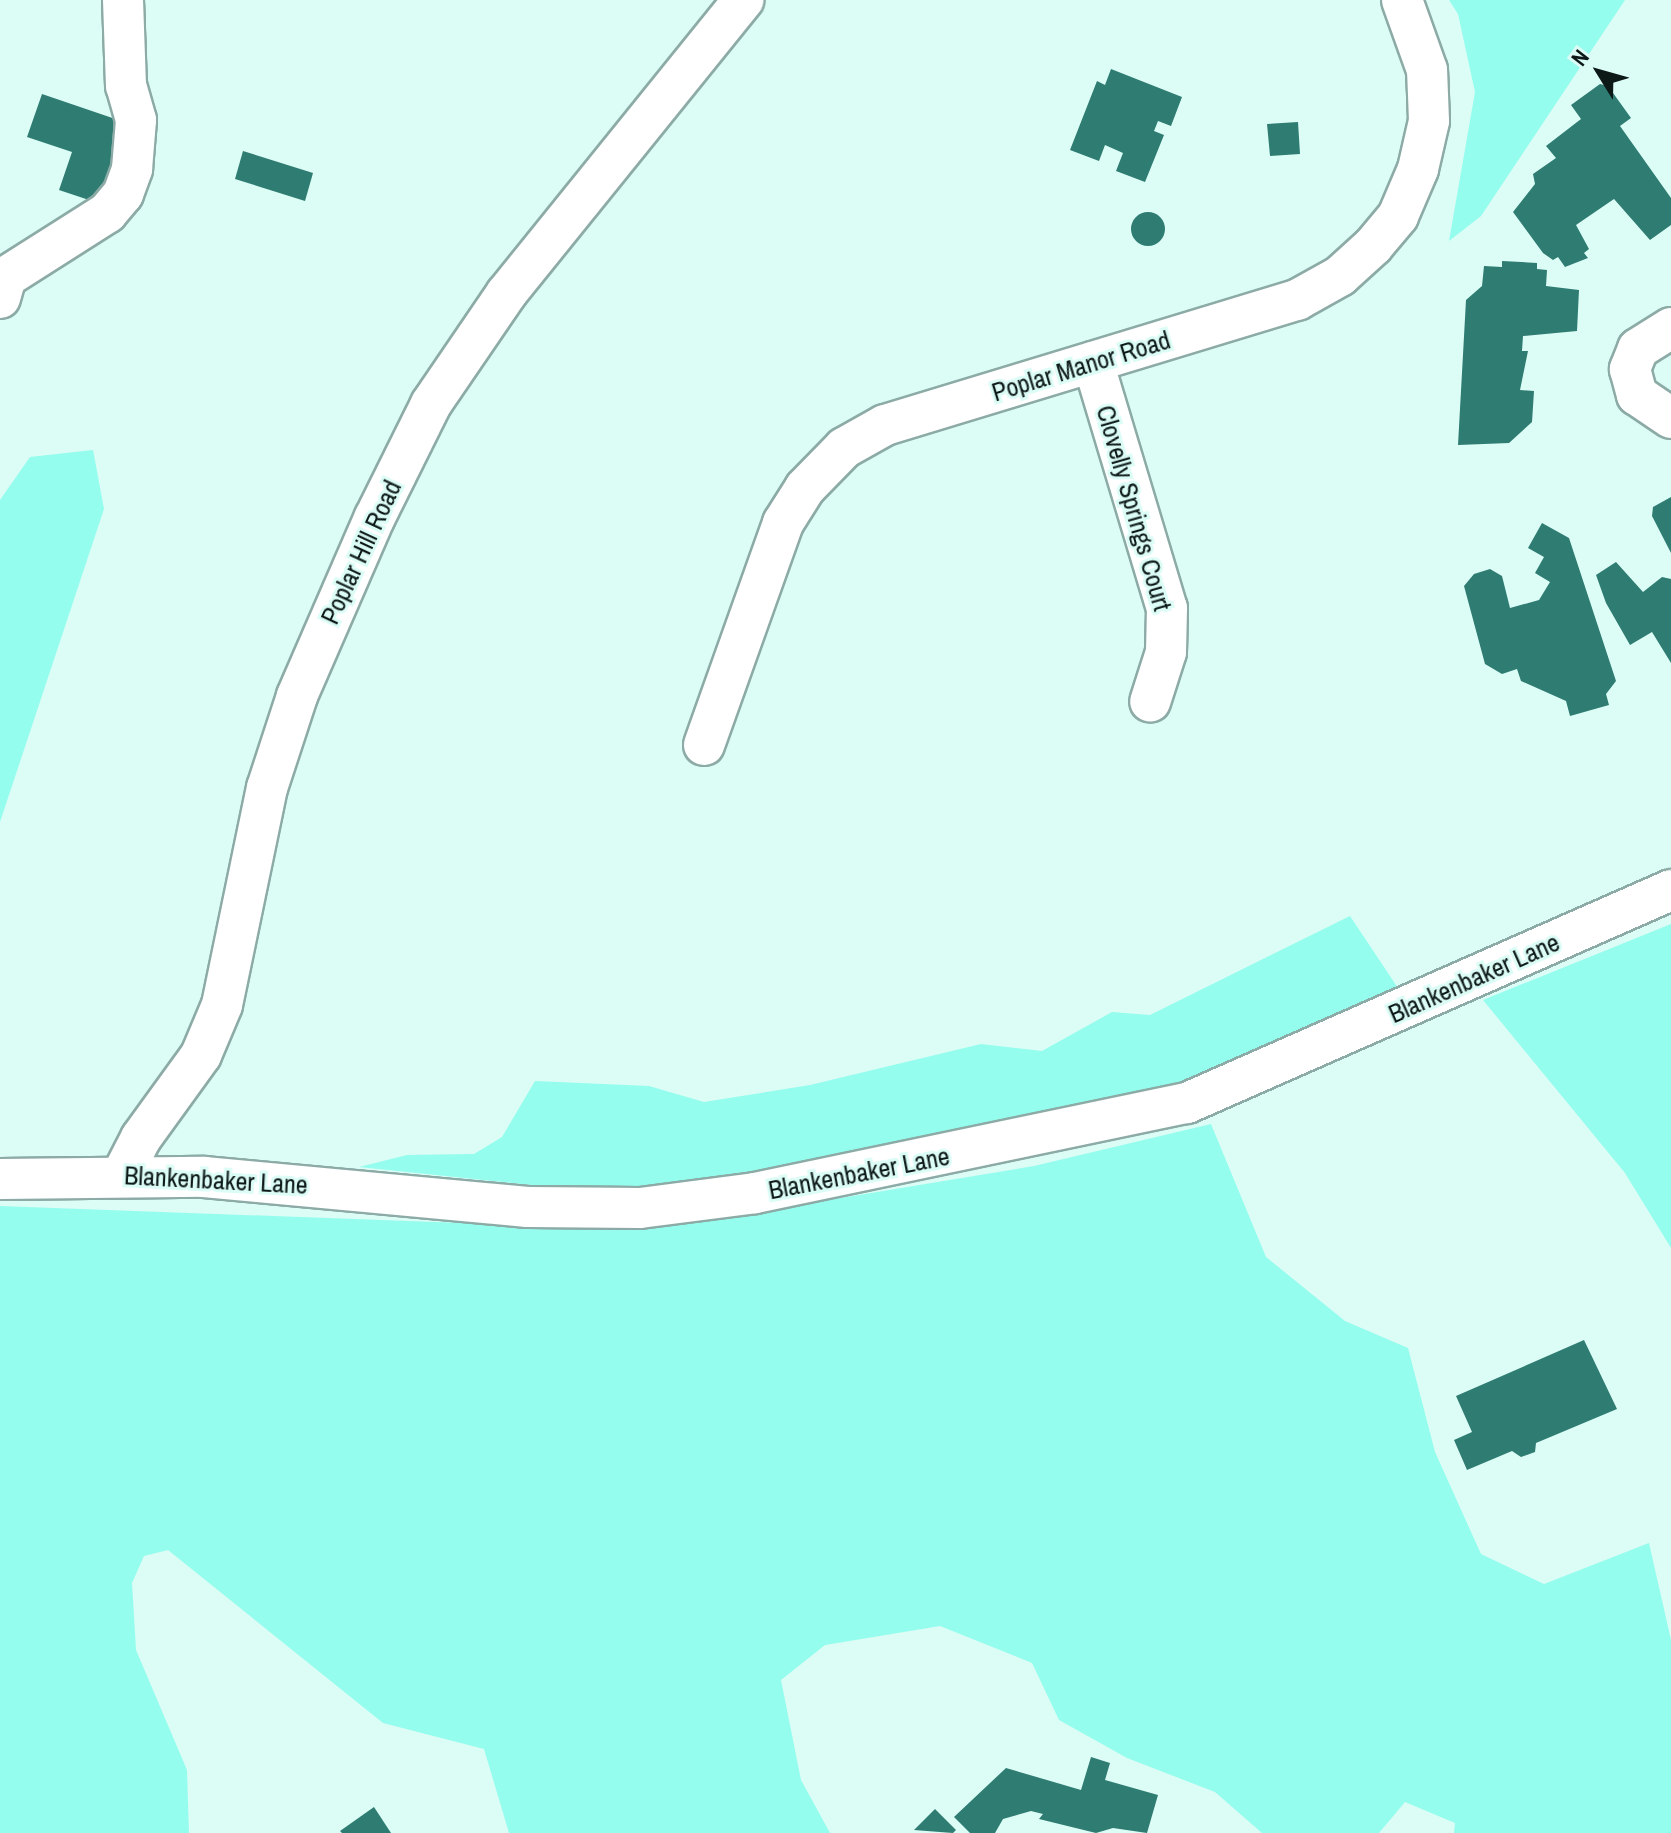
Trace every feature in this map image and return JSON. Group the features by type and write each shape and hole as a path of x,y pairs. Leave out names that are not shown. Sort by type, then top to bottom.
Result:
{"street":[{"path":"0,298 6,277 107,213 123,194 132,169 136,120 126,86 123,0"},
{"name":"Poplar Hill Road","path":"122,1175 141,1138 201,1055 222,1005 267,788 297,696 431,404 506,294 743,0"},
{"name":"Poplar Manor Road","path":"704,745 783,523 805,488 844,448 885,425 1297,300 1340,276 1373,246 1398,216 1418,169 1429,121 1427,70 1402,0"},
{"path":"1671,328 1638,349 1630,369 1637,395 1671,418"},
{"name":"Clovelly Springs Court","path":"1093,362 1167,608 1166,652 1150,702"},
{"name":"Blankenbaker Lane","path":"0,1179 122,1175 340,1187 528,1207 640,1208 755,1193 1187,1103 1671,890"}],"green space":[{"path":"1449,0 1625,0 1481,216 1449,241 1475,92 1458,14"},
{"path":"93,450 104,509 0,822 0,500 30,457"},
{"path":"1350,916 1398,988 1205,1080 691,1189 598,1192 359,1167 407,1155 474,1154 502,1137 535,1081 649,1086 704,1102 810,1085 981,1044 1042,1051 1112,1012 1150,1015"},
{"path":"1671,924 1671,1248 1625,1173 1483,1000"},
{"path":"1211,1124 1266,1257 1345,1321 1408,1348 1435,1452 1481,1554 1544,1584 1649,1543 1671,1640 1671,1833 1454,1833 1455,1823 1405,1802 1379,1833 1262,1833 1215,1792 1127,1758 1059,1720 1032,1663 940,1626 825,1645 781,1680 801,1780 830,1833 509,1833 484,1749 383,1723 168,1550 144,1556 132,1583 136,1650 187,1770 189,1833 0,1833 0,1206 489,1224 713,1219 1034,1166"}],"building":[{"path":"1111,69 1182,97 1171,126 1158,121 1154,131 1164,135 1145,182 1116,171 1123,153 1105,145 1099,161 1070,150 1097,81 1105,85"},
{"path":"1600,84 1608,86 1631,118 1620,126 1671,198 1671,225 1650,240 1614,199 1576,225 1589,249 1584,253 1588,258 1565,267 1558,257 1553,260 1543,253 1513,212 1535,184 1533,174 1556,158 1546,146 1581,119 1571,105"},
{"path":"42,94 130,124 101,204 59,190 72,152 27,137"},
{"path":"1298,122 1300,154 1270,156 1267,124"},
{"path":"243,151 313,173 305,201 235,179"},
{"path":"1148,212 1160,217 1165,229 1160,241 1148,246 1136,241 1131,229 1136,217"},
{"path":"1502,261 1537,263 1537,269 1547,270 1546,286 1579,290 1577,331 1523,336 1522,351 1528,351 1520,390 1534,391 1532,422 1509,443 1458,445 1466,300 1482,286 1484,266 1502,267"},
{"path":"1671,497 1671,553 1652,516 1653,507"},
{"path":"1542,523 1569,538 1616,681 1606,694 1609,705 1570,716 1566,701 1521,681 1517,669 1502,674 1485,664 1464,586 1474,574 1490,569 1502,576 1510,608 1539,600 1550,582 1535,573 1544,557 1528,548"},
{"path":"1616,562 1643,592 1662,577 1671,579 1671,663 1652,632 1630,645 1606,603 1596,575"},
{"path":"1584,1340 1617,1409 1536,1443 1535,1452 1521,1457 1512,1451 1467,1470 1454,1440 1472,1432 1456,1396"},
{"path":"1091,1757 1110,1763 1105,1780 1158,1795 1147,1833 1113,1828 1096,1833 1039,1819 1043,1814 1031,1811 1003,1819 995,1833 970,1833 954,1817 1006,1768 1081,1790"},
{"path":"374,1807 391,1833 340,1831"},
{"path":"935,1809 956,1830 953,1833 914,1830"}]}
